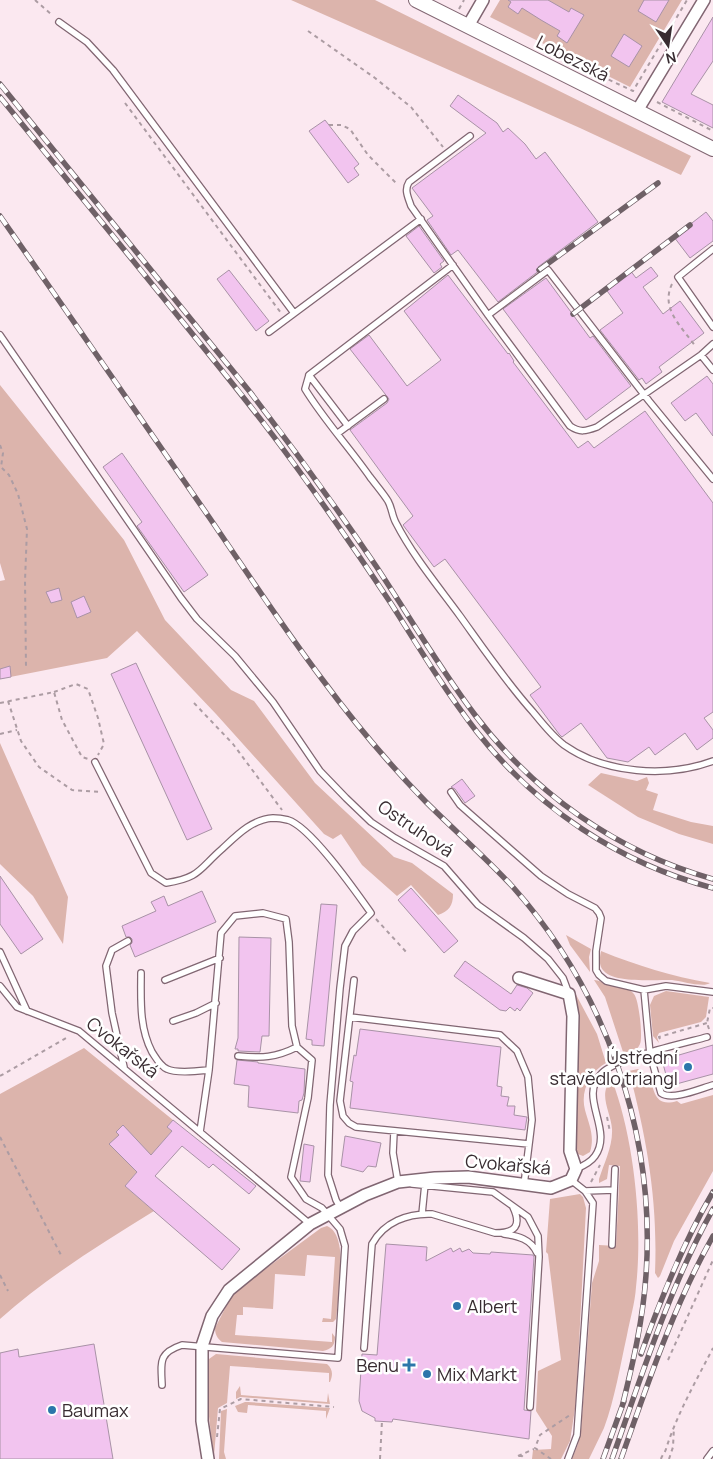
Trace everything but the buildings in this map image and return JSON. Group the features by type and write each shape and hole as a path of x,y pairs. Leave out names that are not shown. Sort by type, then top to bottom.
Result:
{"street":[{"name":"Lobezská","path":"416,0 713,149"},
{"path":"468,26 483,0"},
{"path":"637,111 704,0"},
{"path":"519,978 569,994"},
{"name":"Ostruhová","path":"569,994 573,1016 570,1151 576,1169"},
{"path":"571,1180 576,1169"},
{"name":"Cvokařská","path":"208,1459 202,1420 202,1346 212,1316 230,1290 310,1224 365,1195 398,1182 426,1183 468,1177 551,1188 571,1180"}],"lane":[{"path":"59,22 87,42 113,70 294,313"},
{"path":"470,136 409,182 406,187 411,206 570,426 578,431 597,428 701,355 713,344"},
{"path":"268,332 421,219"},
{"path":"713,249 678,277 713,328"},
{"path":"453,265 309,375 304,390 389,502 395,522 415,554 489,656 523,701 563,744 592,759 612,766 636,770 663,771 713,761"},
{"path":"488,315 548,270 644,395 713,479"},
{"name":"Ostruhová","path":"0,336 181,598 197,619 235,656 273,702 320,771 371,822 444,866 478,905 524,938 548,959 563,978 569,994"},
{"path":"701,355 713,370"},
{"path":"309,375 348,426"},
{"path":"338,433 384,399"},
{"path":"96,762 151,873 166,884 184,881 200,872 218,852 247,826 272,818 289,820 309,835 348,881 371,913 353,931 345,946 340,988 330,1105 328,1175 340,1208"},
{"path":"451,792 460,805 541,876 595,908 599,913 600,925 596,961 598,975 606,981 644,990 666,986 713,992"},
{"path":"162,1385 161,1369 164,1356 169,1350 182,1345 338,1358 345,1246 340,1229 322,1208 306,1199 291,1177 308,1098 312,1060 297,1047 292,1026 289,942 286,919 263,913 235,916 221,933 209,1070 200,1132"},
{"path":"124,1068 112,1013 106,966 112,950 128,941"},
{"path":"0,952 27,1011"},
{"path":"165,980 220,958"},
{"path":"141,973 141,1020 146,1042 157,1061 167,1070 191,1072 209,1070"},
{"path":"354,980 340,1101 343,1116 349,1123 356,1127 394,1132 529,1144"},
{"name":"Cvokařská","path":"0,986 17,1006 79,1031 310,1224"},
{"path":"644,990 650,1054 659,1089 664,1096 673,1097 713,1085"},
{"path":"173,1021 196,1013 216,1002"},
{"path":"350,1017 500,1035 517,1051 528,1078 532,1120 524,1185"},
{"path":"576,1169 594,1157 598,1150 601,1130 593,1102 593,1094 597,1080 602,1073 609,1067 709,1035"},
{"path":"238,1056 262,1058 286,1053 297,1047"},
{"path":"394,1132 393,1153 398,1182"},
{"path":"612,1245 615,1169"},
{"name":"Cvokařská","path":"571,1180 585,1191"},
{"path":"422,1214 426,1183 493,1192 528,1217 538,1236 539,1257 530,1407"},
{"path":"585,1191 614,1190"},
{"path":"568,1459 578,1435 593,1203 585,1191"},
{"path":"495,1233 505,1233 513,1230 517,1223 517,1215 512,1204"},
{"path":"364,1348 372,1244 377,1234 391,1223 422,1214 432,1214 495,1233 527,1240 534,1246 539,1257"},
{"path":"707,1459 713,1451"}],"path":[{"path":"36,0 59,22"},
{"path":"459,8 464,0"},
{"path":"554,54 633,91 687,0"},
{"path":"308,31 375,78 411,107 448,153"},
{"path":"656,102 713,131"},
{"path":"125,103 286,319"},
{"path":"329,125 341,125 350,129 368,156 407,193"},
{"path":"678,277 668,292 667,302 671,313 701,355"},
{"path":"0,445 3,453 0,464 18,494 27,529 25,581 26,668"},
{"path":"0,702 54,692 76,684 88,688 104,744 96,762 82,757 62,720 54,692"},
{"path":"8,701 21,740 40,767 72,790 111,793"},
{"path":"194,703 233,744 289,820"},
{"path":"0,734 17,730"},
{"path":"371,913 408,954"},
{"path":"709,1035 707,1023 710,1008 713,1008"},
{"path":"0,1076 79,1031"},
{"path":"0,1137 61,1255"},
{"path":"668,1360 713,1260"},
{"path":"0,1276 8,1291"},
{"path":"661,1459 666,1451 667,1443 675,1425 713,1348"},
{"path":"217,1444 220,1409 241,1399 334,1407"},
{"path":"525,1459 522,1456 518,1456 535,1448 540,1435 555,1426 562,1419 579,1411"},
{"path":"380,1459 382,1421"},
{"path":"669,1459 673,1446 675,1425"},
{"path":"535,1448 551,1459"}],"shaded area":[{"path":"291,0 375,0 691,156 681,175 580,128"},
{"path":"500,0 682,0 630,87 490,17"},
{"path":"0,385 124,540 165,620 231,690 254,701 315,783 394,857 412,863 453,894 448,910 438,915 411,885 397,896 362,865 341,834 333,839 324,834 216,714 137,631 107,658 0,679 0,581 5,580 0,563"},
{"path":"0,743 68,897 63,944 33,896 0,864"},
{"path":"601,773 637,781 647,777 649,783 646,790 658,794 653,810 691,822 713,826 713,844 679,834 638,817 588,785"},
{"path":"566,935 591,949 589,957 590,972 570,945"},
{"path":"601,951 655,970 710,983 698,985 672,980 623,979 606,973 601,967"},
{"path":"594,980 626,988 634,994 639,1011 641,1040 640,1044 633,1051 624,1055 605,997"},
{"path":"573,989 597,1034 606,1063 595,1071 585,1089 584,1103 592,1141 590,1152 583,1156 578,1154 576,1149 577,1006"},
{"path":"666,991 709,997 706,1017 701,1022 659,1033 657,1037 659,1043 653,1036 650,1005 654,996"},
{"path":"84,1048 173,1120 167,1127 172,1131 125,1186 154,1211 55,1275 0,1319 0,1094"},
{"path":"638,1069 645,1074 649,1073 656,1096 664,1102 677,1101 681,1104 713,1095 713,1171 674,1241 658,1278 655,1273 655,1221 650,1171 629,1071"},
{"path":"612,1080 626,1128 635,1182 638,1263 634,1305 617,1382 604,1428 589,1459 572,1459 581,1429 592,1283 599,1261 599,1245 616,1246 620,1166 609,1165 607,1179 599,1183 612,1135 605,1097 608,1085"},
{"path":"580,1194 583,1197 586,1208 576,1402 570,1441 561,1459 532,1459 533,1450 551,1449 552,1436 536,1411 538,1371 561,1360 548,1254 546,1252 550,1199"},
{"path":"327,1226 334,1232 340,1254 341,1268 336,1319 333,1322 322,1322 323,1318 331,1319 335,1257 307,1255 305,1276 275,1274 273,1309 243,1307 243,1315 237,1315 235,1335 332,1342 332,1333 335,1337 332,1347 323,1351 222,1342 215,1332 215,1328 231,1297 245,1284 321,1228"},
{"path":"216,1354 327,1364 332,1372 332,1377 329,1382 329,1373 230,1366 227,1403 218,1408 214,1456 208,1407 207,1368 209,1359"},
{"path":"240,1386 241,1395 327,1402 328,1393 330,1404 240,1397 236,1399 236,1392"},
{"path":"245,1402 330,1408 326,1419 326,1411 248,1405 247,1413 238,1412 235,1406"},
{"path":"227,1409 224,1452 226,1459 219,1459 221,1411"}],"railway":[{"path":"0,84 266,413 361,544 462,697 499,744 551,794 611,836 644,853 713,879"},
{"path":"0,97 272,434 392,605 454,701 477,732 501,759 526,785 553,808 613,848 645,864 713,888"},
{"path":"539,270 658,183"},
{"path":"0,216 278,619 334,695 412,788 512,886 545,927 574,971 598,1018 618,1067 633,1118 642,1170 647,1222 645,1292 637,1341 622,1407"},
{"path":"573,314 690,225"},
{"path":"641,1354 673,1271 713,1192"},
{"path":"612,1459 670,1301 697,1239 713,1209"},
{"path":"621,1459 673,1318 713,1236"},
{"path":"603,1459 624,1401"}],"place":[{"name":"Ústřední stavědlo triangl","path":"688,1067"},
{"name":"Albert","path":"457,1306"},
{"name":"Benu","path":"409,1365"},
{"name":"Mix Markt","path":"427,1374"},
{"name":"Baumax","path":"52,1410"}]}
